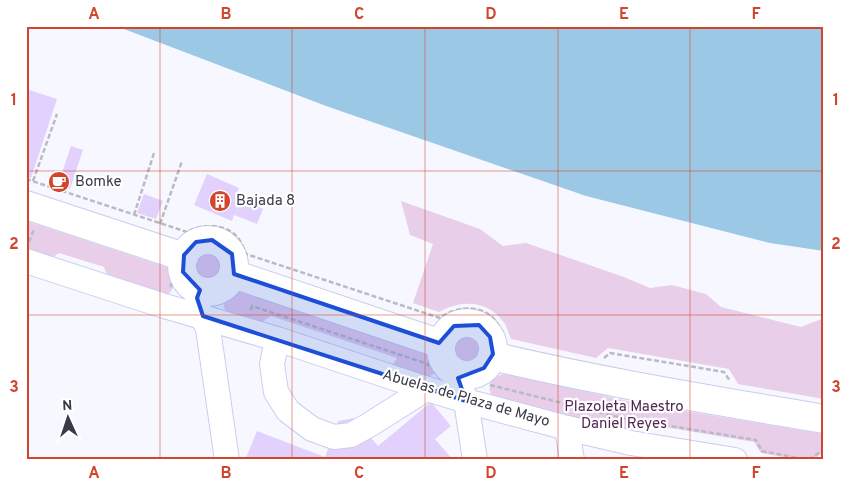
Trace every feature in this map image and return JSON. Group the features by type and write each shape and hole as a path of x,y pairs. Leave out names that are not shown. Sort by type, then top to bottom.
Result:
{"main road":[{"path":"30,193 176,265 182,264 187,280 202,303 210,292 226,285 231,279 234,270 232,254 227,247 220,242 212,240 196,242 176,265"},
{"path":"233,274 441,344"},
{"path":"462,323 479,325 490,337 493,346 495,370 490,362 477,373 468,375 451,370 441,356 442,338 447,331 462,323"},
{"path":"495,370 535,367 626,386 824,419"}],"street":[{"name":"Abuelas de Plaza de Mayo","path":"26,261 161,304 202,303 276,339 427,381 466,401 630,443 735,460"},
{"path":"202,303 208,329 227,460"},
{"path":"276,339 272,364 276,392 288,412 312,428 334,437 351,435 368,425 427,381"},
{"path":"462,374 460,384 466,401 475,460"},
{"path":"567,428 572,460"}],"path":[{"path":"30,193 57,114"},
{"path":"134,215 154,153"},
{"path":"160,224 182,161"},
{"path":"26,179 30,193"},
{"path":"30,193 134,215 187,232 194,228 219,227 234,234 243,246 246,254 440,318 456,310 477,309 492,317 504,335 492,391"},
{"path":"26,248 34,227 40,229"},
{"path":"168,292 172,285 176,265"},
{"path":"244,310 250,312 252,306 428,364 427,381"},
{"path":"598,363 610,352 724,372 734,387"},
{"path":"495,370 523,392 542,397"},
{"path":"520,397 523,392 522,388"},
{"path":"809,460 824,449"}],"highlighted area":[{"path":"212,240 232,254 234,274 439,343 454,326 479,325 490,337 493,354 484,368 458,378 466,401 203,316 197,298 200,290 183,272 184,255 196,242"}],"green space":[{"path":"401,201 480,229 503,246 526,243 650,288 672,285 706,294 721,307 801,327 824,318 824,399 738,384 729,369 608,348 596,358 511,339 505,324 499,316 483,306 475,304 457,305 439,312 413,303 433,244 410,235"},
{"path":"26,221 169,268 174,279 172,290 166,297 109,280 104,267 59,253 48,261 26,253"},
{"path":"208,250 214,251 219,255 223,260 223,272 219,277 214,281 208,282 202,281 197,277 193,272 192,266 193,260 197,255 202,251"},
{"path":"237,291 424,353 434,362 435,372 433,375 426,377 391,367 397,358 271,316 259,324 227,313 224,306 225,299"},
{"path":"466,333 472,334 477,338 481,343 481,355 477,360 472,364 466,365 460,364 455,360 451,355 450,349 451,343 455,338 460,334"},
{"name":"Plazoleta Maestro Daniel Reyes","path":"504,374 637,403 824,434 824,452 813,460 801,460 761,453 754,442 641,423 629,433 493,398 490,385 493,377"}],"water":[{"path":"116,26 824,26 824,251 770,243 586,196 326,106"}],"building":[{"path":"26,89 57,99 31,178 26,177"},
{"path":"71,146 83,150 70,189 58,185"},
{"name":"Bajada 8","path":"207,174 239,188 235,197 263,209 257,224 234,215 232,221 194,205"},
{"path":"144,194 163,201 156,219 137,213"},
{"path":"431,402 451,426 435,439 453,460 245,460 257,431 325,457 338,421 354,418 378,446"}],"place":[{"name":"Bomke","path":"59,182"},
{"name":"Bajada 8","path":"220,201"}]}
